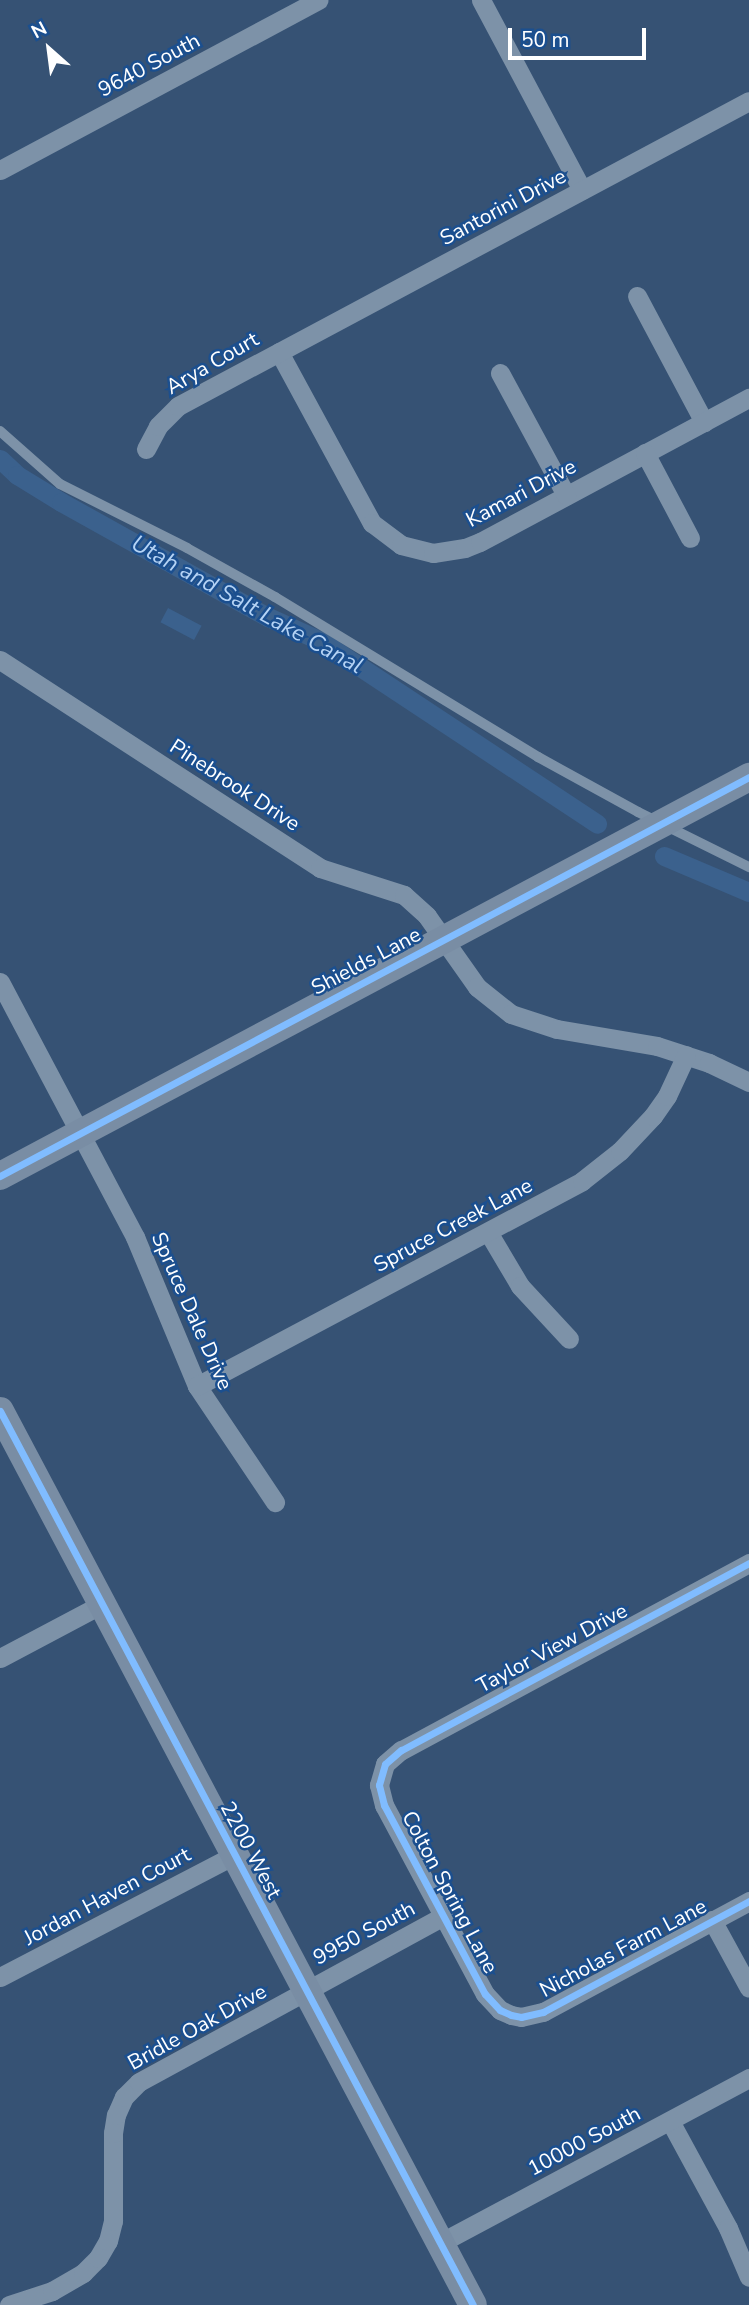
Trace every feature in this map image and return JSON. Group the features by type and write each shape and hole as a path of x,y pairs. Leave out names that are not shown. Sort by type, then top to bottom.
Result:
{"street":[{"name":"9640 South","path":"0,170 318,0"},
{"path":"481,0 582,190"},
{"name":"Santorini Drive","path":"279,352 749,101"},
{"path":"637,296 704,422"},
{"name":"Arya Court","path":"146,449 158,426 178,406 279,352"},
{"name":"Kamari Drive","path":"279,352 372,523 401,545 433,553 465,548 749,398"},
{"path":"500,373 566,495"},
{"path":"645,453 690,538"},
{"name":"Pinebrook Drive","path":"0,660 320,868 404,895 418,905 477,987 511,1014 557,1029 628,1040 686,1055 749,1082"},
{"name":"Shields Lane","path":"0,1176 749,777"},
{"name":"Spruce Dale Drive","path":"0,982 135,1237 197,1385 275,1502"},
{"name":"Spruce Creek Lane","path":"197,1385 582,1181 620,1151 667,1096 686,1055"},
{"path":"488,1232 520,1286 569,1339"},
{"name":"2200 West","path":"0,1411 100,1605 308,1990 473,2305"},
{"name":"Taylor View Drive","path":"381,1774 385,1764 401,1750 749,1563"},
{"path":"0,1658 100,1605"},
{"name":"Colton Spring Lane","path":"381,1774 379,1785 384,1805 485,1994 500,2010 511,2015"},
{"name":"Jordan Haven Court","path":"0,1977 234,1855"},
{"name":"Nicholas Farm Lane","path":"511,2015 522,2017 543,2012 749,1901"},
{"name":"9950 South","path":"308,1990 443,1916"},
{"path":"712,1920 749,1988"},
{"name":"Bridle Oak Drive","path":"9,2305 52,2291 83,2273 98,2258 108,2241 113,2221 113,2133 116,2115 124,2097 156,2071 308,1990"},
{"name":"10000 South","path":"440,2244 749,2078"},
{"path":"670,2120 733,2238 749,2277"}],"lane":[{"path":"0,431 60,484 187,548 275,597 538,757 661,825 749,867"}],"water":[{"path":"168,608 202,626 194,640 160,622"}],"waterway":[{"name":"Utah and Salt Lake Canal","path":"0,459 17,475 61,502 268,617 321,641 597,824"},
{"name":"Utah and Salt Lake Canal","path":"664,856 749,892"}],"cycle path":[{"path":"0,1176 749,777"},
{"path":"0,1411 473,2305"},
{"path":"749,1563 401,1750 385,1764 379,1785 384,1805 485,1994 500,2010 511,2015 521,2017 543,2012 749,1901"}]}
